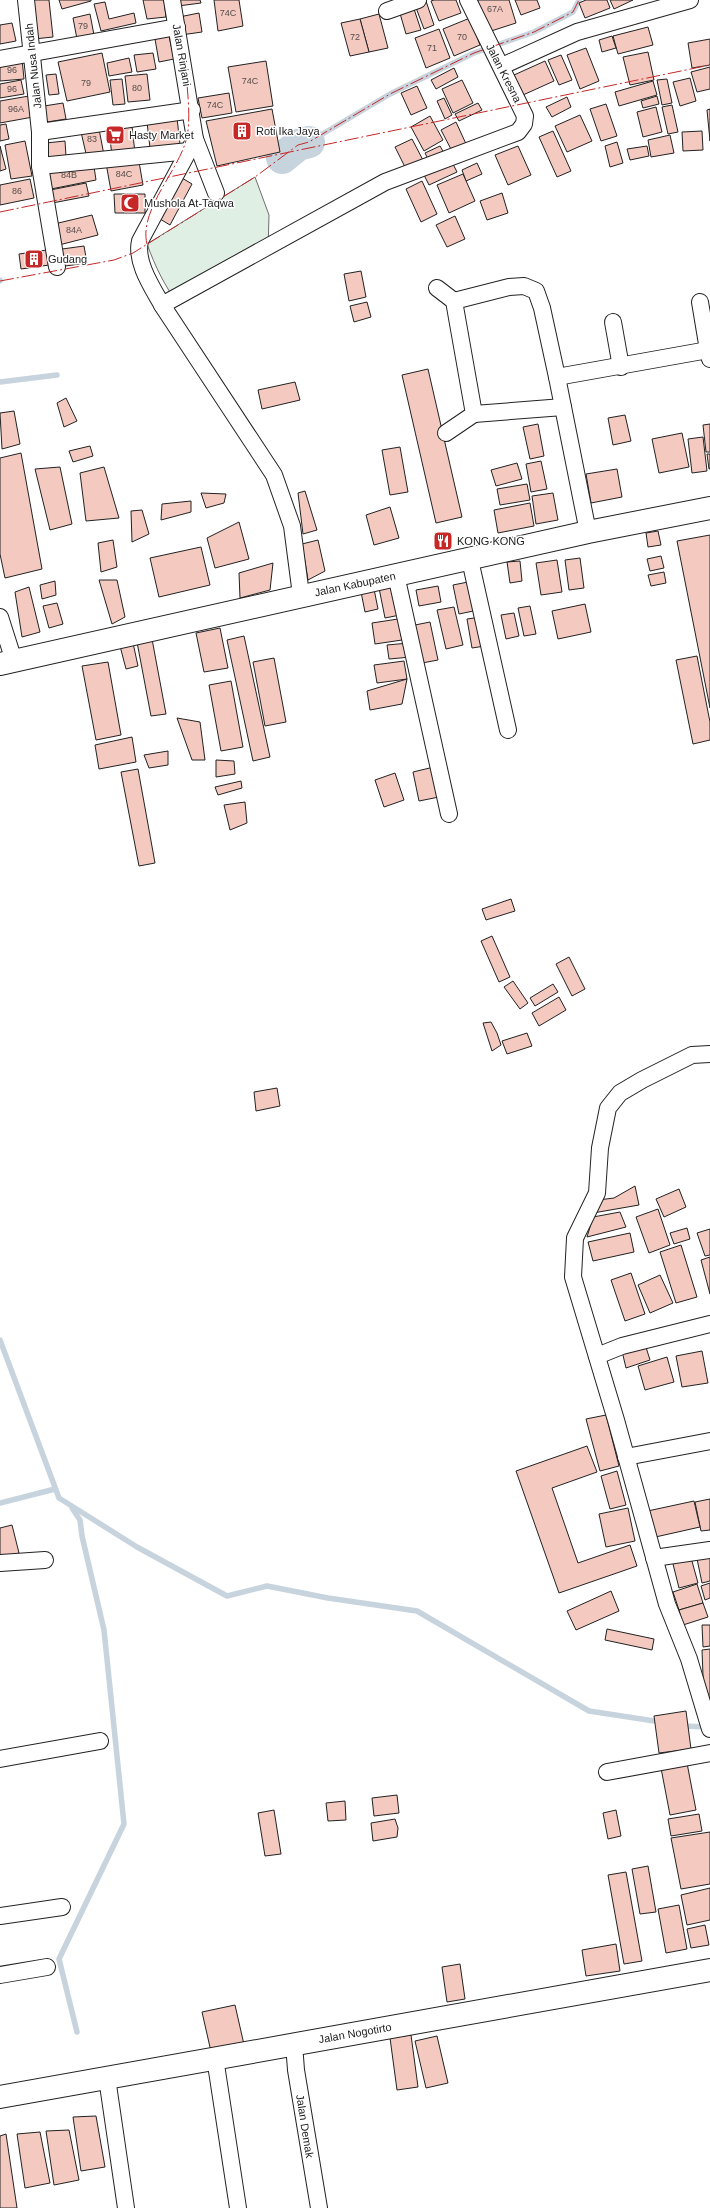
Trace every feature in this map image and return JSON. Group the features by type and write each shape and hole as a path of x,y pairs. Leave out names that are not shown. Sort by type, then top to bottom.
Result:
{"street":[{"name":"Jalan Nusa Indah","path":"26,0 40,132 40,166 57,267"},
{"name":"Jalan Rinjani","path":"172,0 192,110 192,145 216,193"},
{"path":"387,11 418,0"},
{"name":"Jalan Kresna","path":"162,306 385,182 518,132 524,124 525,116 468,0"},
{"path":"498,60 577,32 690,0"},
{"path":"0,58 177,27"},
{"path":"40,132 192,110"},
{"path":"40,166 192,145"},
{"path":"192,145 140,253 149,282 162,306 274,475 292,526 301,595"},
{"path":"454,301 508,287 524,286 536,291 542,308 557,377 588,532"},
{"path":"437,288 454,301 474,414"},
{"path":"557,377 709,354 700,302"},
{"path":"613,322 621,367"},
{"path":"446,433 474,414 563,407"},
{"name":"Jalan Kabupaten","path":"7,662 301,595 470,560 588,532 710,508"},
{"path":"470,560 508,730"},
{"path":"396,575 450,814"},
{"path":"0,617 7,662"},
{"path":"710,1054 692,1055 642,1080 620,1093 608,1108 600,1148 596,1193 575,1238 573,1277 597,1356 667,1604 689,1660 703,1702 710,1730"},
{"path":"597,1356 622,1346 710,1324"},
{"path":"626,1457 710,1441"},
{"path":"654,1558 710,1550"},
{"path":"0,1563 45,1560"},
{"path":"0,1759 100,1741"},
{"path":"607,1772 710,1753"},
{"path":"0,1916 62,1907"},
{"path":"0,1975 47,1967"},
{"name":"Jalan Nogotirto","path":"0,2097 710,1970"},
{"name":"Jalan Demak","path":"294,2044 296,2070 319,2208"},
{"path":"215,2058 238,2208"},
{"path":"107,2078 126,2208"}],"green space":[{"path":"255,177 269,215 268,250 179,305 161,276 147,244"}],"building":[{"path":"29,0 49,0 53,37 34,39"},
{"path":"59,0 91,0 91,1 62,9"},
{"path":"143,0 164,0 166,17 147,19"},
{"path":"177,0 200,0 201,3 178,6"},
{"path":"214,0 239,0 243,26 218,31"},
{"path":"456,0 461,13 439,21 431,1"},
{"path":"509,0 516,23 485,33 476,1"},
{"path":"515,0 537,0 540,8 521,15"},
{"path":"586,0 607,0 610,8 585,18 579,3"},
{"path":"610,0 633,0 614,9"},
{"path":"426,1 434,25 424,29 415,5"},
{"path":"105,2 109,19 134,13 136,23 101,31 94,4"},
{"path":"413,6 421,30 406,34 399,10"},
{"path":"199,13 202,32 181,35 179,17"},
{"path":"90,14 94,35 77,39 73,18"},
{"path":"379,14 388,48 369,52 360,19"},
{"path":"470,18 480,45 454,56 443,29"},
{"path":"360,19 369,52 350,56 341,23"},
{"path":"12,23 16,41 0,44 0,25"},
{"path":"648,27 653,45 618,54 613,36"},
{"path":"439,29 450,58 426,68 415,38"},
{"path":"169,36 174,59 159,62 155,39"},
{"path":"612,36 616,48 602,52 599,40"},
{"path":"710,39 710,65 692,68 688,43"},
{"path":"586,48 599,81 580,89 567,55"},
{"path":"648,52 654,80 630,85 623,57"},
{"path":"102,53 110,92 67,101 58,62"},
{"path":"153,53 156,69 137,72 134,55"},
{"path":"561,55 572,80 559,85 548,60"},
{"path":"129,58 132,72 109,76 107,63"},
{"path":"22,59 24,79 0,81 0,61"},
{"path":"266,61 273,106 236,112 228,67"},
{"path":"545,61 554,81 523,95 514,75"},
{"path":"710,67 710,89 697,92 691,72"},
{"path":"454,68 458,77 436,89 431,80"},
{"path":"56,74 59,94 49,95 46,75"},
{"path":"147,74 150,100 128,102 125,76"},
{"path":"690,78 696,101 680,106 673,82"},
{"path":"122,79 125,104 113,105 110,80"},
{"path":"667,79 672,103 662,105 657,80"},
{"path":"21,80 24,94 0,98 0,84"},
{"path":"462,80 473,103 453,113 442,89"},
{"path":"653,81 657,95 619,106 615,92"},
{"path":"417,86 427,108 411,115 401,93"},
{"path":"229,93 232,113 202,118 198,98"},
{"path":"29,96 33,117 0,123 0,101"},
{"path":"657,96 659,104 643,108 641,101"},
{"path":"567,97 571,107 552,117 546,107"},
{"path":"444,98 452,115 445,119 437,101"},
{"path":"63,103 66,119 47,122 44,106"},
{"path":"478,103 482,110 459,121 455,114"},
{"path":"606,104 617,136 601,141 590,109"},
{"path":"672,105 678,132 668,134 662,107"},
{"path":"656,107 662,132 643,137 637,112"},
{"name":"Roti Ika Jaya","path":"272,109 280,152 217,166 206,121"},
{"path":"710,109 710,141 707,110"},
{"path":"580,115 592,141 567,152 555,126"},
{"path":"430,116 443,140 424,151 411,127"},
{"path":"177,118 180,144 150,148 147,122"},
{"path":"456,122 467,146 453,153 441,130"},
{"path":"6,124 9,139 0,141 0,125"},
{"path":"132,126 135,153 112,156 109,129"},
{"path":"99,129 104,155 87,158 81,132"},
{"path":"553,131 571,171 557,177 539,137"},
{"path":"702,131 703,150 683,151 682,132"},
{"path":"670,135 674,153 651,157 648,140"},
{"path":"412,139 424,162 407,171 395,147"},
{"path":"25,141 32,176 11,179 5,145"},
{"path":"65,141 66,156 47,158 46,143"},
{"path":"617,142 623,163 610,167 605,146"},
{"path":"0,146 6,169 0,171"},
{"path":"440,146 444,153 429,161 425,153"},
{"path":"518,146 531,175 508,185 495,155"},
{"path":"647,146 649,156 630,160 627,149"},
{"path":"138,156 143,185 111,191 106,163"},
{"path":"93,160 96,180 46,190 42,170"},
{"path":"452,162 457,172 429,185 424,175"},
{"path":"477,163 482,174 466,181 462,170"},
{"path":"463,174 475,201 449,213 437,185"},
{"path":"182,178 192,184 170,225 160,219"},
{"path":"30,179 34,198 0,205 0,185"},
{"path":"422,181 437,214 421,222 406,189"},
{"path":"86,183 89,196 47,204 45,191"},
{"path":"502,193 508,213 487,220 480,201"},
{"name":"Mushola At-Taqwa","path":"114,194 145,194 145,213 115,213"},
{"path":"92,215 98,235 55,246 50,225"},
{"path":"455,216 465,239 447,247 436,225"},
{"path":"84,246 87,263 58,267 55,250"},
{"name":"Gudang","path":"47,250 49,265 21,269 19,254"},
{"path":"361,271 366,297 349,301 344,274"},
{"path":"367,302 371,317 354,322 350,306"},
{"path":"428,369 462,517 436,523 402,375"},
{"path":"295,382 300,400 262,409 258,390"},
{"path":"66,398 77,421 64,427 57,403"},
{"path":"14,411 20,444 2,449 0,413"},
{"path":"625,415 631,441 613,445 608,418"},
{"path":"538,424 544,456 530,459 523,427"},
{"path":"710,424 710,452 706,452 703,425"},
{"path":"682,433 689,467 659,473 652,439"},
{"path":"703,437 707,471 692,473 688,439"},
{"path":"90,446 93,456 73,462 69,451"},
{"path":"400,447 408,492 390,495 382,450"},
{"path":"21,453 42,569 5,578 0,554 0,458"},
{"path":"707,454 710,454 710,469 709,469"},
{"path":"541,461 547,489 531,492 526,464"},
{"path":"517,463 522,479 496,486 491,470"},
{"path":"60,467 72,524 50,530 35,469"},
{"path":"104,467 119,518 86,521 80,473"},
{"path":"617,469 622,497 591,503 586,474"},
{"path":"527,484 530,500 500,505 497,489"},
{"path":"305,491 317,530 303,534 298,493"},
{"path":"201,493 226,494 224,503 206,508"},
{"path":"553,493 558,520 536,524 532,496"},
{"path":"191,501 191,512 161,520 162,504"},
{"path":"530,503 534,526 498,533 494,510"},
{"path":"390,507 399,538 374,545 366,515"},
{"path":"142,510 149,534 132,542 131,511"},
{"path":"239,522 249,559 215,568 207,538"},
{"path":"658,531 661,545 648,547 646,533"},
{"path":"710,535 710,708 677,541"},
{"path":"113,540 117,567 101,572 98,543"},
{"path":"318,540 325,571 308,580 302,544"},
{"path":"201,547 210,585 159,597 150,558"},
{"path":"661,556 664,568 650,571 647,559"},
{"path":"580,558 584,588 569,590 565,560"},
{"path":"557,560 562,592 541,595 536,563"},
{"path":"520,561 522,581 510,583 507,562"},
{"path":"273,563 270,590 240,598 239,573"},
{"path":"664,572 666,583 651,586 648,575"},
{"path":"99,580 117,580 125,617 112,624"},
{"path":"55,581 56,595 42,599 40,585"},
{"path":"473,581 478,610 459,614 453,585"},
{"path":"394,586 400,615 385,618 379,588"},
{"path":"438,586 441,602 419,606 416,590"},
{"path":"29,587 40,632 22,637 15,592"},
{"path":"374,589 378,609 365,612 361,592"},
{"path":"57,603 63,624 49,628 43,606"},
{"path":"585,604 591,632 558,639 552,611"},
{"path":"530,606 536,634 524,636 518,608"},
{"path":"454,607 463,645 446,649 437,610"},
{"path":"514,613 519,636 506,639 501,615"},
{"path":"481,617 485,646 472,648 467,619"},
{"path":"398,619 402,640 375,644 372,623"},
{"path":"430,622 438,660 422,663 415,625"},
{"path":"220,628 228,668 204,672 196,633"},
{"path":"244,636 270,757 253,761 227,640"},
{"path":"152,639 166,714 151,716 137,642"},
{"path":"133,643 138,666 126,669 120,646"},
{"path":"409,643 411,657 389,659 387,645"},
{"path":"697,656 710,722 710,740 693,744 676,660"},
{"path":"274,658 286,722 265,726 253,662"},
{"path":"404,661 407,679 377,683 374,665"},
{"path":"108,662 121,735 96,740 82,666"},
{"path":"407,679 402,704 370,710 367,691"},
{"path":"231,681 243,747 221,751 209,685"},
{"path":"177,718 200,722 205,760 192,760"},
{"path":"132,737 136,762 99,769 95,745"},
{"path":"168,751 168,765 149,768 144,755"},
{"path":"216,760 234,761 235,774 216,777"},
{"path":"438,766 444,796 419,801 413,772"},
{"path":"138,769 155,863 139,866 121,772"},
{"path":"395,773 404,800 384,807 375,780"},
{"path":"241,781 242,788 218,795 215,787"},
{"path":"245,802 247,823 230,830 224,805"},
{"path":"511,899 515,911 486,920 482,909"},
{"path":"492,936 510,977 499,982 481,941"},
{"path":"569,957 585,989 572,996 556,964"},
{"path":"513,981 528,1003 520,1009 504,987"},
{"path":"553,984 558,992 535,1006 530,998"},
{"path":"559,997 566,1010 539,1026 532,1013"},
{"path":"491,1022 501,1045 492,1051 483,1023"},
{"path":"527,1033 532,1046 507,1054 502,1041"},
{"path":"277,1088 280,1106 256,1111 254,1092"},
{"path":"635,1186 639,1205 593,1213 598,1200 614,1198"},
{"path":"679,1189 686,1207 664,1217 656,1199"},
{"path":"658,1209 670,1245 649,1253 636,1217"},
{"path":"620,1212 626,1227 587,1237 593,1217"},
{"path":"687,1228 690,1239 674,1244 670,1233"},
{"path":"710,1229 710,1255 705,1256 697,1233"},
{"path":"630,1233 634,1252 593,1261 588,1242"},
{"path":"681,1245 697,1297 676,1303 660,1252"},
{"path":"710,1257 710,1294 701,1260"},
{"path":"631,1273 645,1314 625,1321 611,1280"},
{"path":"660,1275 673,1303 650,1313 638,1285"},
{"path":"645,1344 650,1360 626,1368 622,1351"},
{"path":"702,1351 708,1383 682,1387 676,1356"},
{"path":"667,1357 674,1382 645,1390 638,1366"},
{"path":"606,1415 619,1466 600,1471 586,1419"},
{"path":"587,1446 597,1472 552,1488 578,1563 630,1545 637,1566 559,1593 516,1471"},
{"path":"617,1471 626,1505 610,1509 601,1476"},
{"path":"710,1499 710,1530 701,1531 695,1502"},
{"path":"694,1501 700,1527 651,1538 643,1512"},
{"path":"628,1508 635,1541 606,1547 599,1514"},
{"path":"12,1525 19,1553 0,1558 0,1528"},
{"path":"710,1552 710,1581 702,1583 696,1554"},
{"path":"690,1554 698,1583 679,1588 672,1560"},
{"path":"710,1583 710,1598 705,1600 701,1586"},
{"path":"697,1584 703,1603 679,1610 673,1592"},
{"path":"611,1591 619,1611 576,1630 567,1611"},
{"path":"703,1603 708,1617 683,1625 679,1610"},
{"path":"702,1625 710,1625 710,1646 703,1647"},
{"path":"607,1629 654,1639 652,1650 605,1640"},
{"path":"710,1649 710,1700 704,1701 702,1650"},
{"path":"686,1711 691,1749 659,1753 654,1716"},
{"path":"687,1763 696,1810 670,1815 661,1768"},
{"path":"397,1795 399,1813 374,1816 372,1798"},
{"path":"345,1801 346,1820 328,1821 326,1803"},
{"path":"274,1810 281,1854 265,1856 258,1813"},
{"path":"616,1810 621,1836 608,1839 603,1813"},
{"path":"699,1814 702,1831 671,1836 668,1819"},
{"path":"395,1819 398,1828 397,1837 373,1841 371,1823"},
{"path":"710,1832 710,1884 681,1889 671,1838"},
{"path":"648,1866 656,1912 640,1914 632,1869"},
{"path":"626,1872 642,1961 624,1964 608,1875"},
{"path":"710,1888 710,1920 687,1925 681,1895"},
{"path":"679,1905 687,1949 666,1953 658,1909"},
{"path":"705,1925 709,1945 691,1948 687,1929"},
{"path":"616,1944 620,1971 586,1976 582,1950"},
{"path":"460,1964 465,1999 447,2002 442,1967"},
{"path":"235,2005 245,2049 212,2056 202,2012"},
{"path":"411,2035 418,2087 397,2090 390,2038"},
{"path":"437,2036 448,2083 426,2088 415,2041"},
{"path":"96,2116 105,2167 81,2171 73,2117"},
{"path":"69,2130 79,2180 54,2185 46,2131"},
{"path":"40,2132 50,2183 25,2188 17,2134"},
{"path":"6,2134 17,2208 0,2208 0,2136"}],"waterway":[{"path":"309,142 390,94 474,53 534,32 573,12 579,0"},
{"path":"282,158 298,145 309,142"},
{"path":"0,382 57,375"},
{"path":"0,1340 59,1498 137,1547 227,1596 267,1586 328,1598 417,1611 589,1711 661,1722"},
{"path":"0,1503 55,1489"},
{"path":"72,1508 80,1520 82,1536 104,1630 124,1824 59,1959 77,2032"},
{"path":"681,1726 708,1727"}],"power":[{"path":"0,281 114,260 133,253 255,177 298,145 309,142 390,94 474,53 534,32 573,12 579,0"},
{"path":"147,244 146,232 148,219 159,193 180,156 187,135 189,114 185,59"},
{"path":"0,212 710,65"}],"place":[{"name":"Roti Ika Jaya","path":"242,131"},
{"name":"Hasty Market","path":"115,135"},
{"name":"Mushola At-Taqwa","path":"130,203"},
{"name":"Gudang","path":"34,259"},
{"name":"KONG KONG","path":"443,541"}]}
